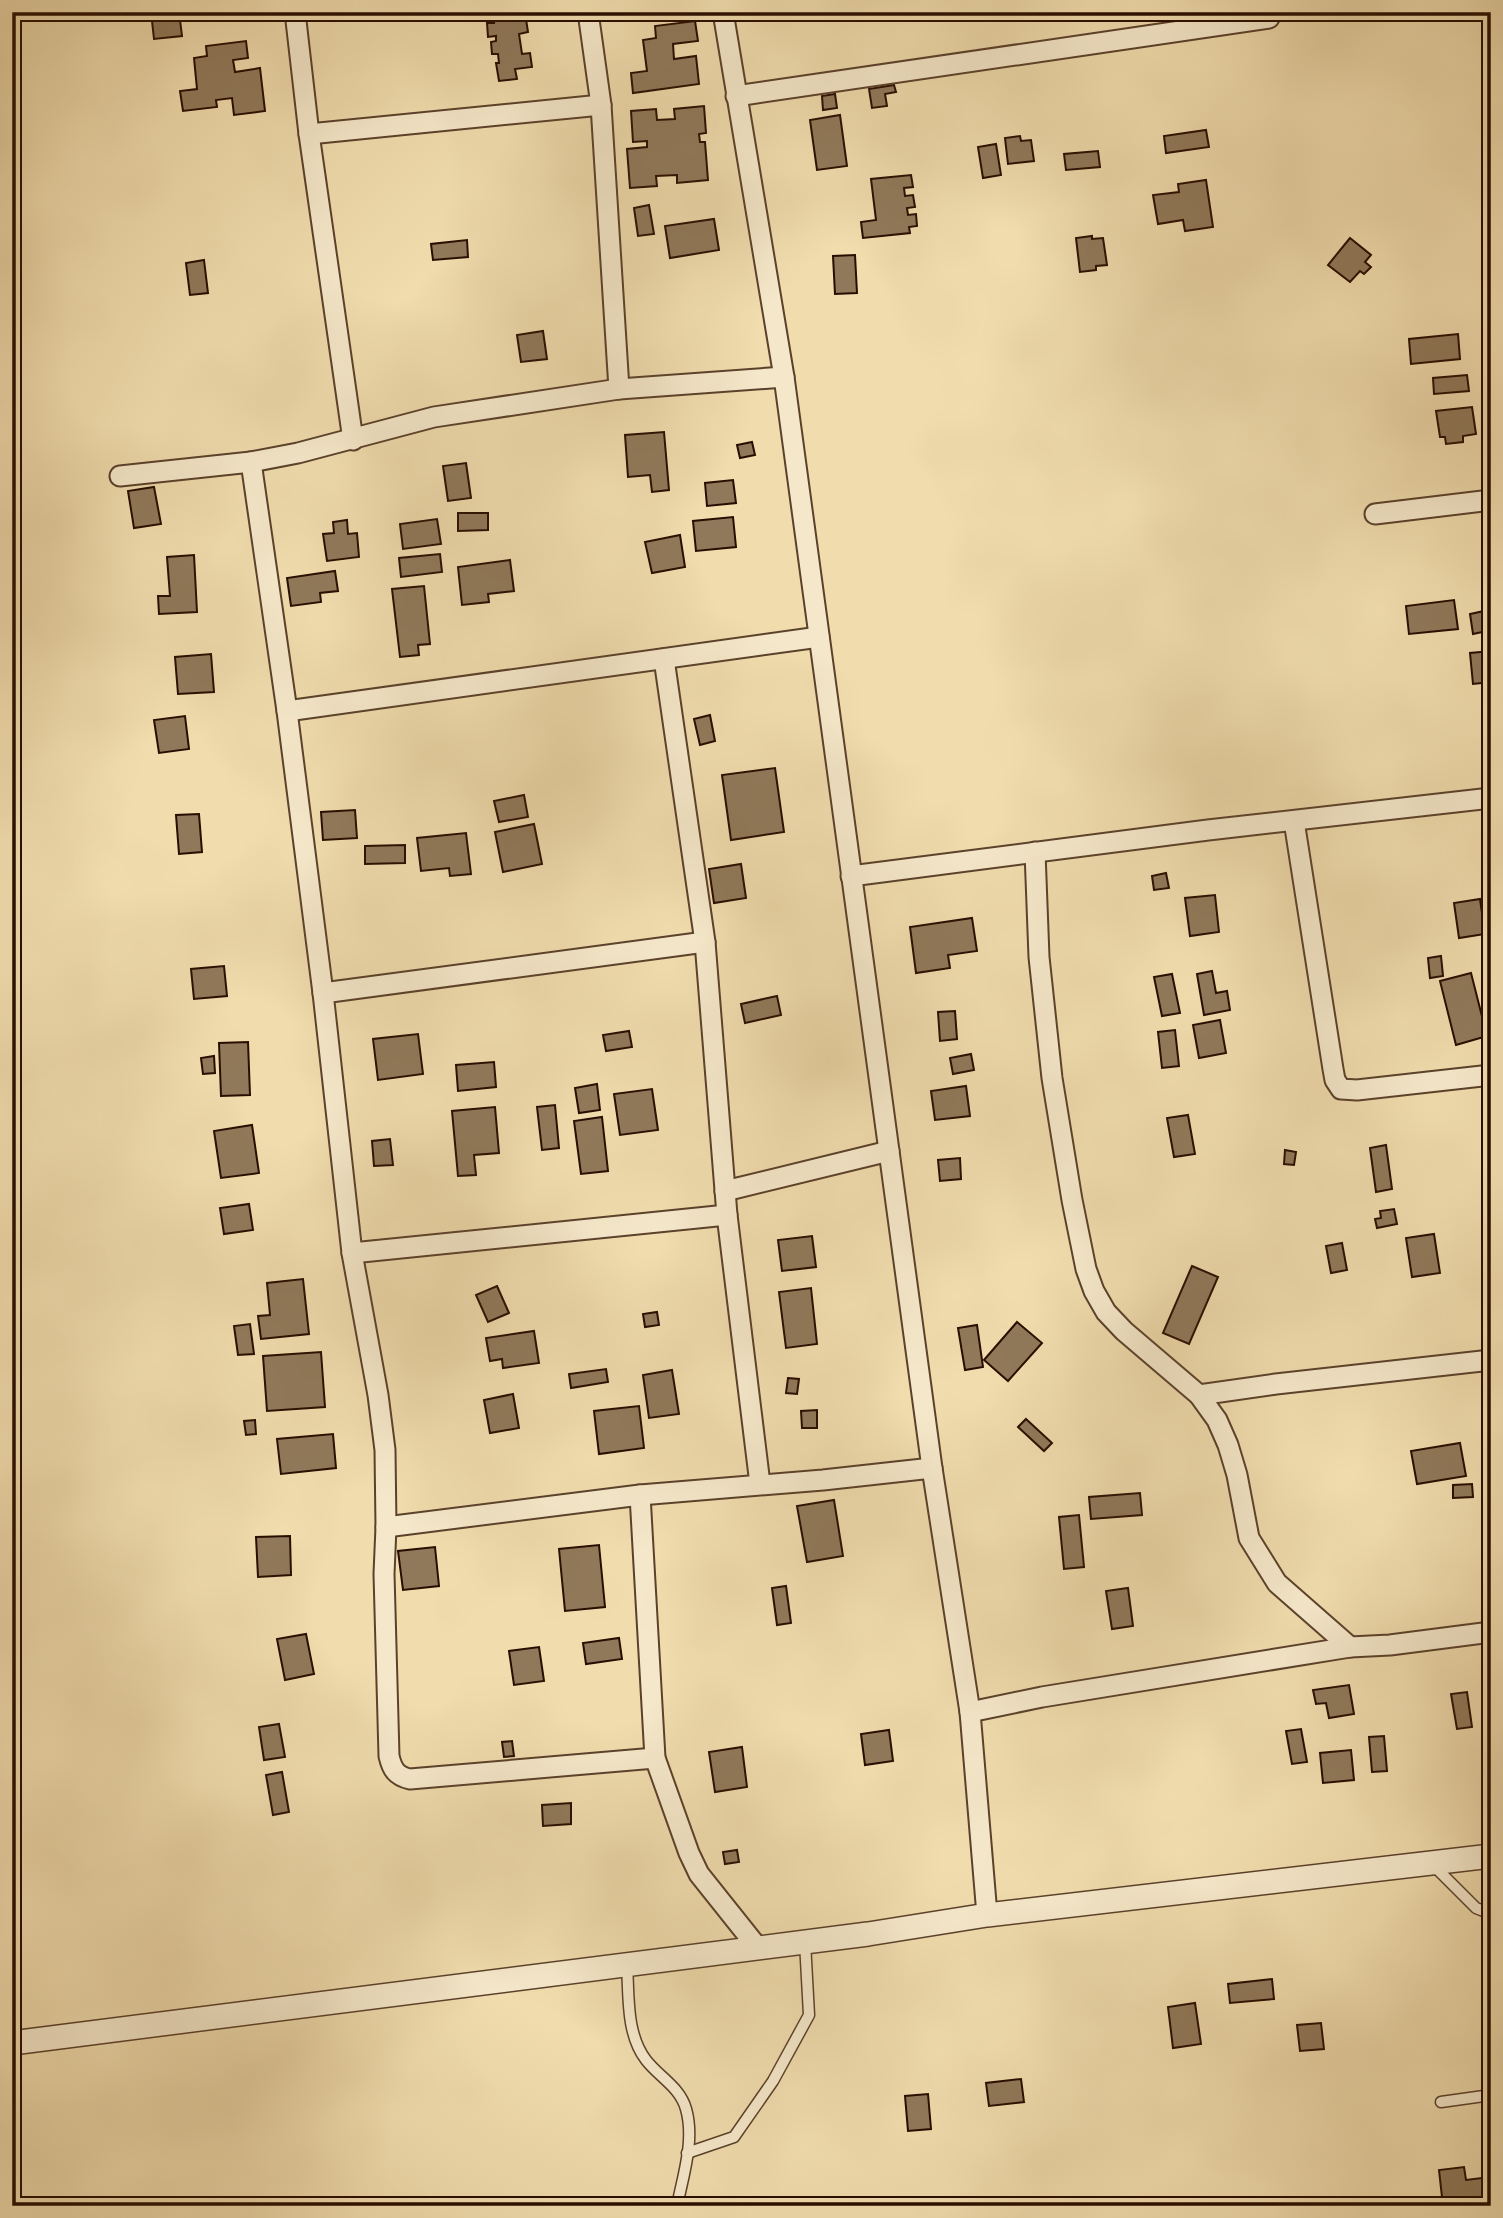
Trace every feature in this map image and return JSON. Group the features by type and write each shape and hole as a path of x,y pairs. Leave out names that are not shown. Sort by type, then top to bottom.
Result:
{"street":[{"path":"295,12 309,134 353,440"},
{"path":"588,12 601,105 619,389"},
{"path":"723,12 784,377 932,1468 970,1712 987,1915"},
{"path":"736,96 1269,18"},
{"path":"309,134 601,105"},
{"path":"120,475 251,462 353,440 434,417 619,389 784,377"},
{"path":"251,462 287,711 323,993 352,1253 383,1427 389,1756 396,1774 410,1779 655,1758"},
{"path":"1375,514 1491,500"},
{"path":"287,711 820,637"},
{"path":"664,659 705,942 727,1215 760,1484"},
{"path":"851,876 1491,798"},
{"path":"1294,821 1333,1069 1340,1088 1348,1090 1491,1075"},
{"path":"1035,852 1039,957 1052,1078 1072,1200 1086,1269 1094,1291 1106,1312 1124,1331 1199,1395 1217,1420 1237,1475 1250,1538 1276,1583 1350,1647"},
{"path":"323,993 705,942"},
{"path":"725,1191 889,1151"},
{"path":"352,1253 727,1215"},
{"path":"1199,1395 1491,1360"},
{"path":"386,1527 640,1495 932,1468"},
{"path":"640,1495 655,1758 699,1874 758,1948"},
{"path":"970,1712 1042,1697 1350,1647 1390,1645 1491,1632"},
{"path":"12,2043 805,1942 987,1915 1491,1856"}],"lane":[{"path":"1431,1863 1476,1908 1491,1914"},
{"path":"687,2153 734,2137 773,2081 809,2015 805,1942"},
{"path":"626,1965 632,2028 637,2045 646,2060 683,2100 689,2127 677,2206"},
{"path":"1441,2102 1491,2095"},
{"path":"1162,2206 1181,2204"}],"building":[{"path":"151,12 179,12 182,36 154,39"},
{"path":"516,12 517,20 526,19 528,32 519,34 522,54 530,53 532,67 515,69 517,79 499,81 496,63 499,63 498,54 492,54 491,42 496,41 496,36 488,37 487,23 494,23 493,13"},
{"path":"695,21 698,41 673,44 674,59 696,56 699,84 633,93 631,73 647,71 643,40 656,38 655,26"},
{"path":"246,41 248,58 233,60 235,72 260,68 265,111 234,115 232,98 216,100 217,107 183,111 180,91 197,89 194,58 207,56 206,46"},
{"path":"894,85 896,92 885,94 887,106 872,108 869,89"},
{"path":"835,94 837,108 823,110 822,96"},
{"path":"704,106 706,133 699,134 700,142 705,142 708,180 677,183 677,175 656,176 657,186 630,188 627,149 647,147 647,141 633,142 631,111 656,109 657,120 675,119 674,109"},
{"path":"840,115 847,166 817,170 810,120"},
{"path":"1206,130 1209,147 1166,153 1164,136"},
{"path":"1020,136 1021,141 1031,140 1034,161 1008,164 1005,138"},
{"path":"996,144 1001,175 983,178 978,147"},
{"path":"1098,151 1100,167 1066,170 1064,154"},
{"path":"911,175 913,187 904,188 905,196 913,195 915,207 907,208 908,215 916,214 917,226 909,227 910,233 863,238 861,222 876,220 871,179"},
{"path":"1206,180 1213,227 1185,231 1183,220 1158,224 1153,195 1179,192 1178,184"},
{"path":"649,205 654,234 638,236 634,208"},
{"path":"714,219 719,250 670,258 665,226"},
{"path":"1092,236 1092,239 1103,238 1107,265 1080,272 1076,238"},
{"path":"1350,238 1371,255 1365,262 1371,267 1364,274 1360,271 1350,282 1328,265"},
{"path":"467,240 468,257 433,260 431,244"},
{"path":"855,255 857,293 835,294 833,256"},
{"path":"204,260 208,293 190,295 186,263"},
{"path":"543,331 547,359 521,362 517,335"},
{"path":"1458,334 1460,359 1411,364 1409,339"},
{"path":"1467,375 1469,391 1434,394 1433,378"},
{"path":"1472,407 1476,434 1463,436 1463,442 1446,444 1445,437 1440,437 1436,411"},
{"path":"664,432 669,490 652,492 650,475 628,477 625,435"},
{"path":"752,442 755,455 740,458 737,445"},
{"path":"466,463 471,498 448,501 443,466"},
{"path":"733,480 736,503 707,506 705,483"},
{"path":"154,487 161,524 134,528 128,491"},
{"path":"458,513 488,513 488,530 458,531"},
{"path":"733,517 736,547 696,551 693,521"},
{"path":"437,519 441,544 403,549 400,524"},
{"path":"347,520 348,534 357,533 359,557 327,561 323,534 334,533 333,522"},
{"path":"680,535 685,567 652,573 645,542"},
{"path":"440,554 442,572 401,577 399,558"},
{"path":"194,555 197,612 159,614 158,596 170,596 167,557"},
{"path":"510,560 514,591 488,594 489,602 462,605 458,567"},
{"path":"335,571 338,591 320,593 321,602 291,606 287,578"},
{"path":"424,586 430,644 418,645 419,655 400,657 392,589"},
{"path":"1454,600 1458,629 1409,634 1406,606"},
{"path":"1484,611 1487,631 1473,634 1470,614"},
{"path":"1491,651 1491,682 1473,684 1470,653"},
{"path":"211,654 214,692 178,694 175,657"},
{"path":"710,715 715,741 700,745 694,719"},
{"path":"185,716 189,749 159,753 154,720"},
{"path":"775,768 784,832 731,840 722,775"},
{"path":"524,795 528,817 499,822 494,801"},
{"path":"355,810 357,838 323,840 321,812"},
{"path":"199,814 202,852 179,854 176,815"},
{"path":"534,824 542,864 503,872 495,832"},
{"path":"466,833 471,874 450,876 449,868 421,871 417,838"},
{"path":"405,845 405,863 365,864 365,846"},
{"path":"741,864 746,898 714,903 709,869"},
{"path":"1166,873 1169,888 1154,890 1152,876"},
{"path":"1215,895 1219,932 1190,936 1185,898"},
{"path":"1480,899 1485,934 1459,938 1454,903"},
{"path":"972,918 977,951 948,955 950,968 916,973 910,927"},
{"path":"1441,956 1443,976 1430,978 1428,958"},
{"path":"224,966 227,996 194,999 191,969"},
{"path":"1212,971 1216,993 1227,991 1230,1010 1204,1015 1197,974"},
{"path":"1471,973 1487,1036 1456,1045 1440,981"},
{"path":"1172,974 1180,1013 1162,1016 1154,977"},
{"path":"777,996 781,1015 745,1023 741,1004"},
{"path":"955,1011 957,1039 940,1041 938,1012"},
{"path":"1220,1020 1226,1053 1199,1058 1193,1025"},
{"path":"1175,1030 1179,1066 1162,1068 1158,1032"},
{"path":"629,1031 632,1047 606,1051 603,1035"},
{"path":"418,1034 423,1074 378,1080 373,1039"},
{"path":"248,1042 250,1095 221,1096 219,1043"},
{"path":"971,1054 974,1070 953,1074 950,1058"},
{"path":"214,1056 215,1073 203,1074 201,1058"},
{"path":"494,1062 496,1087 458,1091 456,1065"},
{"path":"597,1084 600,1110 579,1113 575,1088"},
{"path":"966,1086 970,1116 935,1120 931,1091"},
{"path":"652,1089 658,1130 620,1135 614,1094"},
{"path":"555,1105 559,1148 542,1150 537,1107"},
{"path":"495,1107 499,1153 474,1155 476,1175 458,1176 452,1111"},
{"path":"1188,1115 1195,1154 1174,1157 1167,1118"},
{"path":"602,1117 608,1171 581,1174 574,1121"},
{"path":"252,1125 259,1173 221,1178 214,1131"},
{"path":"390,1139 393,1165 374,1166 372,1141"},
{"path":"1386,1145 1392,1189 1376,1192 1370,1148"},
{"path":"1285,1150 1296,1152 1294,1165 1284,1164"},
{"path":"960,1158 961,1179 940,1181 938,1160"},
{"path":"249,1204 253,1230 224,1234 220,1208"},
{"path":"1394,1209 1397,1224 1377,1228 1375,1219 1381,1218 1380,1211"},
{"path":"1434,1234 1440,1273 1412,1277 1406,1238"},
{"path":"812,1236 816,1267 782,1271 778,1240"},
{"path":"1342,1243 1347,1270 1331,1273 1326,1246"},
{"path":"1192,1266 1218,1277 1189,1344 1163,1333"},
{"path":"303,1279 309,1334 261,1339 258,1316 270,1315 267,1283"},
{"path":"497,1286 509,1313 488,1322 476,1295"},
{"path":"811,1288 817,1344 786,1348 779,1292"},
{"path":"657,1312 659,1325 645,1327 643,1314"},
{"path":"1017,1322 1042,1343 1008,1381 984,1360"},
{"path":"250,1324 254,1354 238,1355 234,1326"},
{"path":"977,1325 983,1367 965,1370 958,1328"},
{"path":"534,1331 539,1363 503,1368 502,1359 490,1361 486,1338"},
{"path":"321,1352 325,1407 267,1411 263,1356"},
{"path":"606,1369 608,1382 571,1388 569,1374"},
{"path":"672,1370 679,1414 649,1418 643,1375"},
{"path":"788,1378 799,1379 797,1394 786,1393"},
{"path":"513,1394 519,1428 490,1433 484,1400"},
{"path":"639,1406 644,1448 599,1454 594,1411"},
{"path":"817,1410 817,1428 802,1428 801,1411"},
{"path":"1026,1419 1052,1443 1044,1451 1018,1427"},
{"path":"255,1420 256,1434 246,1435 244,1421"},
{"path":"333,1434 336,1468 281,1474 277,1439"},
{"path":"1460,1443 1466,1476 1417,1484 1411,1451"},
{"path":"1472,1484 1473,1497 1453,1498 1453,1485"},
{"path":"1140,1493 1142,1515 1091,1519 1089,1497"},
{"path":"834,1500 843,1556 807,1562 797,1506"},
{"path":"1079,1515 1084,1567 1064,1569 1059,1517"},
{"path":"290,1536 291,1575 258,1577 256,1537"},
{"path":"599,1545 605,1607 565,1611 559,1549"},
{"path":"435,1547 439,1586 403,1590 398,1551"},
{"path":"786,1586 791,1623 777,1625 772,1588"},
{"path":"1128,1588 1133,1626 1112,1629 1106,1591"},
{"path":"306,1634 314,1674 285,1680 277,1639"},
{"path":"619,1638 622,1659 586,1664 583,1643"},
{"path":"539,1647 544,1681 514,1685 509,1651"},
{"path":"1349,1685 1354,1714 1329,1718 1326,1703 1316,1704 1313,1690"},
{"path":"1467,1692 1472,1727 1457,1729 1451,1694"},
{"path":"279,1724 285,1757 264,1760 259,1727"},
{"path":"1301,1729 1307,1762 1292,1764 1286,1731"},
{"path":"889,1730 893,1761 865,1765 861,1734"},
{"path":"1384,1736 1387,1771 1372,1772 1369,1737"},
{"path":"512,1741 514,1756 504,1757 502,1742"},
{"path":"742,1747 747,1787 715,1792 709,1752"},
{"path":"1351,1750 1354,1780 1323,1783 1320,1753"},
{"path":"282,1772 289,1812 273,1815 266,1775"},
{"path":"571,1803 571,1824 543,1826 542,1805"},
{"path":"737,1850 739,1862 725,1864 723,1852"},
{"path":"1272,1979 1274,1999 1230,2003 1228,1984"},
{"path":"1195,2003 1201,2044 1173,2048 1168,2007"},
{"path":"1321,2023 1324,2049 1300,2051 1297,2025"},
{"path":"1021,2079 1024,2102 989,2106 986,2083"},
{"path":"928,2094 931,2129 908,2131 905,2096"},
{"path":"1464,2167 1466,2180 1491,2177 1491,2203 1443,2206 1439,2170"}]}
